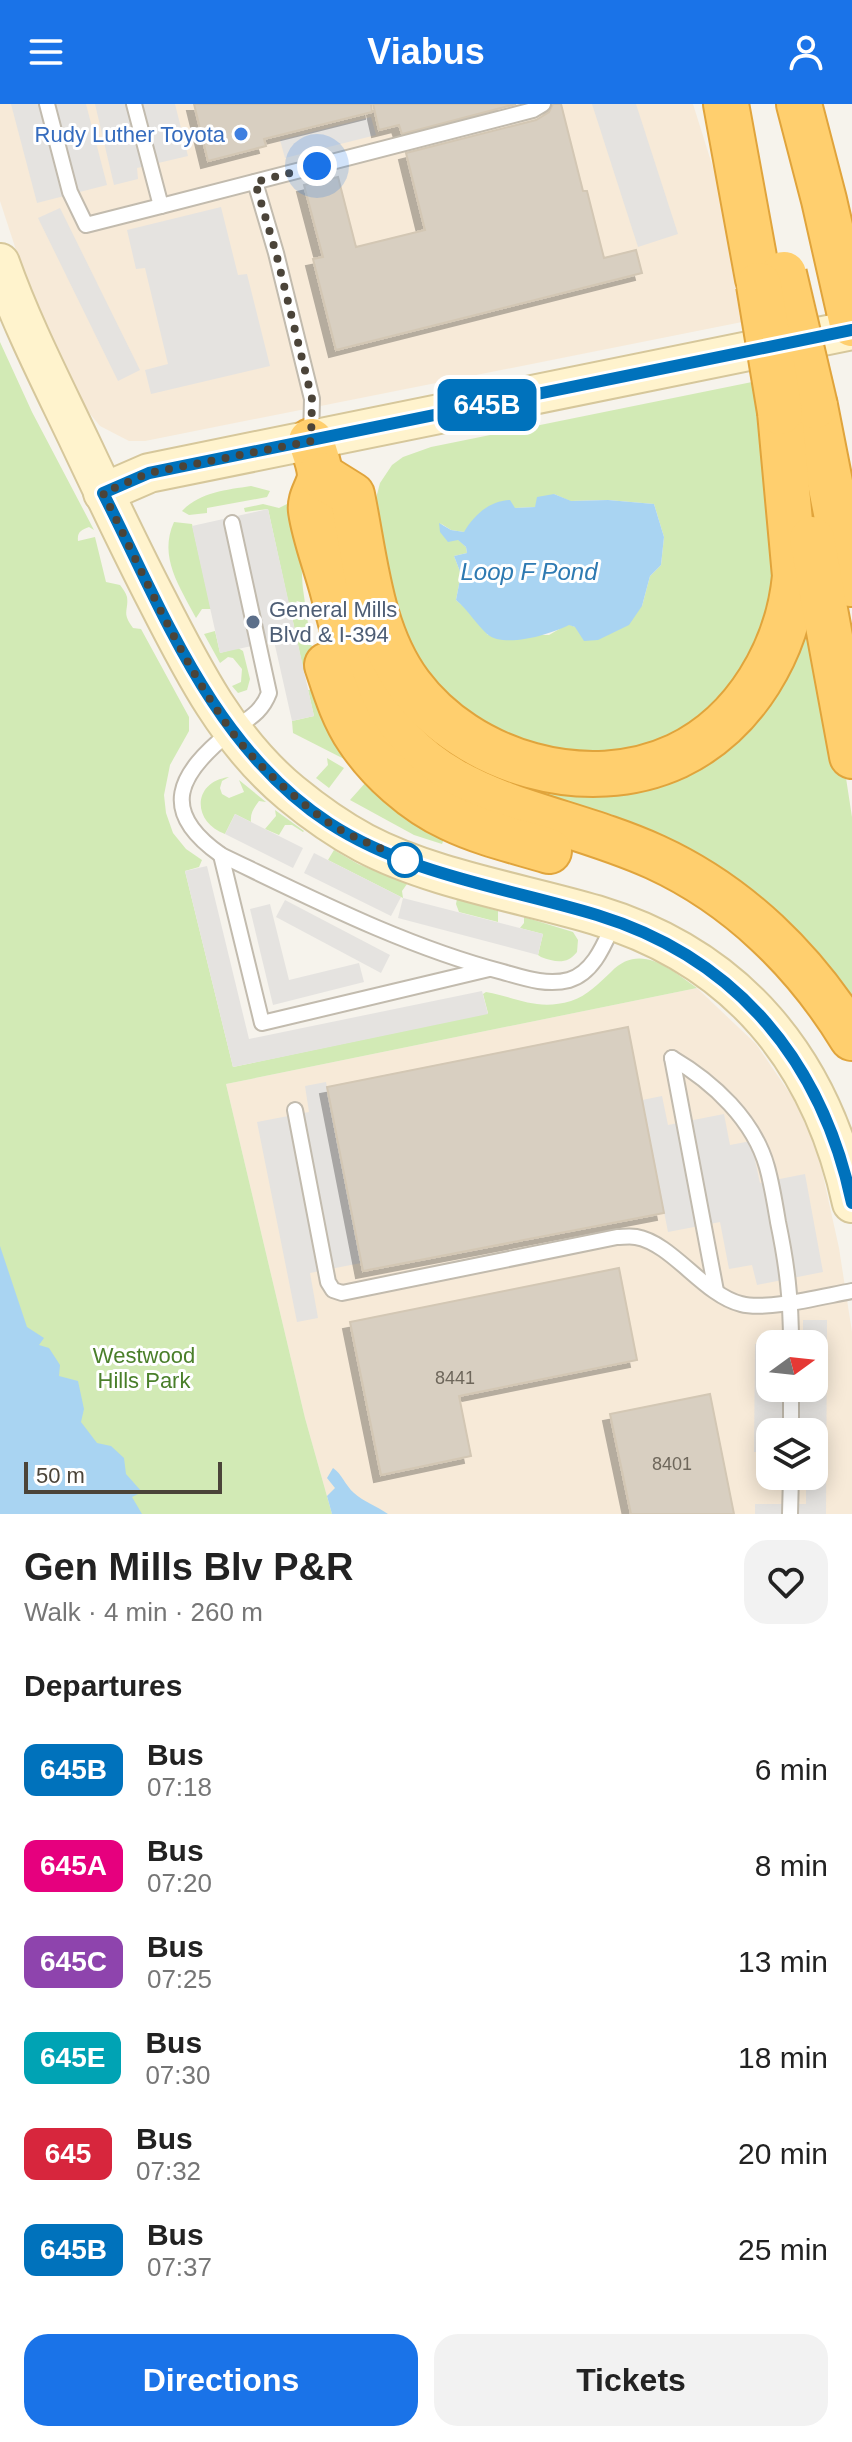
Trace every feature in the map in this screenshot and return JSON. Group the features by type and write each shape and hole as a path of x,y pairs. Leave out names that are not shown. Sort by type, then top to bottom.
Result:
{"highway":[{"path":"726,104 771,276"},
{"path":"734,104 798,409 852,593"},
{"path":"799,104 852,324"},
{"path":"316,458 352,495 381,630 395,661 409,684 441,718 495,754 511,759 576,773 628,770 676,756 722,724 754,689 777,651 793,603 798,409"},
{"path":"798,409 811,533 852,756"},
{"path":"316,458 310,506 355,668 373,702 413,754 438,772 489,800 655,857 725,898 764,928 815,985 852,1038"}],"street":[{"path":"0,263 29,336 103,493 185,656 231,731 289,792 328,822 366,844 470,882 615,921 667,942 700,961 772,1027 816,1094 835,1139 852,1203"},
{"path":"103,493 149,473 316,458 852,330"}],"lane":[{"path":"47,104 70,192 86,225 533,110 543,104"},
{"path":"134,104 161,206"},
{"path":"255,182 312,399 316,458"},
{"path":"232,523 269,693 255,716 231,731 201,758 188,777 182,791 183,808 188,825 198,839 221,855 415,945 490,969 548,982 576,977 602,951 615,921"},
{"path":"221,855 262,1023 490,969"},
{"path":"716,1291 672,1058 716,1089 748,1127 760,1148 767,1167 790,1281 791,1330"},
{"path":"295,1110 328,1282 333,1290 342,1293 617,1237 636,1236 653,1243 716,1291 743,1305 791,1302 852,1291"},
{"path":"790,1514 791,1490"}],"shaded area":[{"path":"0,104 693,104 720,190 747,321 145,441 129,441 100,426 86,409 62,362 17,253 0,201"},
{"path":"11,104 86,104 107,185 37,203"},
{"path":"95,104 175,104 188,156 137,168 138,179 114,185"},
{"path":"592,104 636,104 678,234 638,247"},
{"path":"371,117 376,135 285,158 280,140"},
{"path":"221,207 238,275 247,274 270,366 151,394 145,370 168,364 145,268 136,269 127,230"},
{"path":"60,208 140,370 118,381 38,218"},
{"name":"General Mills Blvd & I-394","path":"268,509 314,716 292,721 274,641 220,653 192,526"},
{"path":"235,814 303,848 293,868 225,834"},
{"path":"314,853 401,897 391,916 304,873"},
{"path":"207,866 249,1039 482,991 488,1014 233,1067 185,871"},
{"path":"403,898 543,934 538,955 398,918"},
{"path":"285,900 390,955 381,973 276,917"},
{"path":"270,904 289,980 359,963 364,982 273,1005 250,909"},
{"path":"697,988 756,1044 795,1101 818,1153 839,1248 852,1332 852,1514 332,1514 305,1418 226,1084"},
{"path":"326,1082 361,1263 310,1273 318,1318 297,1322 257,1122 309,1112 305,1086"},
{"path":"662,1096 668,1125 724,1114 730,1145 751,1141 760,1183 805,1174 823,1272 757,1285 752,1265 729,1269 720,1222 668,1232 642,1100"},
{"path":"803,1320 827,1320 827,1330 803,1330"},
{"path":"755,1344 756,1402 827,1402 826,1418 756,1418 756,1452 754,1452"},
{"path":"806,1490 826,1490 826,1514 755,1514 755,1504 806,1504"}],"green space":[{"name":"Westwood Hills Park","path":"0,342 32,412 94,530 89,527 82,530 78,541 95,537 106,582 120,585 124,591 129,623 133,628 141,629 189,717 189,731 170,765 164,795 166,813 173,833 186,849 202,860 199,867 185,871 233,1067 488,1013 483,994 486,992 538,1004 571,1001 588,993 622,963 633,959 655,962 697,988 226,1084 305,1418 332,1514 0,1514"},
{"path":"757,381 785,573 730,705 633,754 559,753 475,722 423,671 396,617 375,502 380,483 392,465 403,457 431,447","holes":["554,494 570,501 654,504 664,537 661,565 650,576 642,606 575,627 568,624 549,635 488,635 456,600 461,574 454,556 467,553 466,547 440,523 451,530 464,532 515,508 535,507"]},
{"path":"251,486 270,491 267,497 207,508 207,513 189,515 182,511 205,496"},
{"path":"263,504 279,508 287,504 296,521 317,675 304,673 291,612 301,615 304,603 297,601 290,610 268,509 245,512 244,508"},
{"path":"174,522 192,524 211,609 202,609 196,618 170,560 168,547"},
{"path":"808,600 838,726 852,817 852,1012 816,965 508,793 512,779 652,780"},
{"path":"215,631 220,653 238,648 243,651 250,679 247,690 238,693 232,686 241,682 242,669 233,658 228,657 220,663 204,634"},
{"path":"316,689 350,762 293,733 292,721 314,716 308,690"},
{"path":"327,758 344,768 329,788 316,778 328,765"},
{"path":"229,777 222,781 222,794 229,798 244,792 239,780 266,802 259,801 251,822 235,814 225,834 206,821 201,803 208,786"},
{"path":"367,781 408,818 444,839 442,844 414,835 350,800"},
{"path":"275,810 304,831 292,825 285,825 279,835 265,829 276,816"},
{"path":"334,850 358,864 407,884 402,891 403,898 328,860"},
{"path":"457,899 498,911 498,922 459,912"},
{"path":"524,917 573,932 578,940 577,952 569,959 560,961 541,957 538,955 543,934 520,928"}],"water":[{"name":"Loop F Pond","path":"554,494 571,501 654,504 664,537 661,565 650,576 642,606 629,625 598,640 584,641 575,627 569,625 528,638 495,638 487,634 456,600 461,574 454,556 467,553 466,547 458,540 448,542 440,532 439,523 451,530 464,532 477,515 495,503 510,500 515,508 535,507 537,497"},
{"path":"0,1246 27,1327 44,1338 39,1345 49,1348 60,1365 59,1376 78,1381 84,1409 81,1422 97,1443 111,1446 124,1458 126,1474 142,1492 132,1497 142,1514 0,1514"},
{"path":"333,1468 357,1496 388,1514 332,1514 327,1496 335,1488 327,1478"}],"building":[{"name":"Rudy Luther Toyota","path":"194,104 371,104 372,112 264,139 266,146 208,161"},
{"path":"373,104 516,104 402,134 399,125 379,130"},
{"path":"553,104 561,104 604,258 636,250 642,273 336,350 313,259 323,257 304,185 338,177 356,247 425,230 406,153 536,120 549,112"},
{"path":"628,1027 664,1213 363,1271 327,1087"},
{"path":"619,1268 637,1360 459,1396 471,1456 381,1475 350,1322"},
{"path":"710,1394 734,1514 631,1514 610,1414"}],"bus line":[{"name":"645B","path":"852,330 149,473 103,493 205,692 231,731 289,792 328,822 366,844 470,882 615,921 667,942 700,961 772,1027 798,1063 816,1094 835,1139 852,1203"}],"place":[{"name":"Rudy Luther Toyota","path":"241,134"},
{"name":"General Mills Blvd & I-394","path":"253,622"}],"route":[{"path":"317,166 255,182 312,399 311,441 149,473 103,493 185,656 231,731 289,792 328,822 366,844 405,860"}]}
